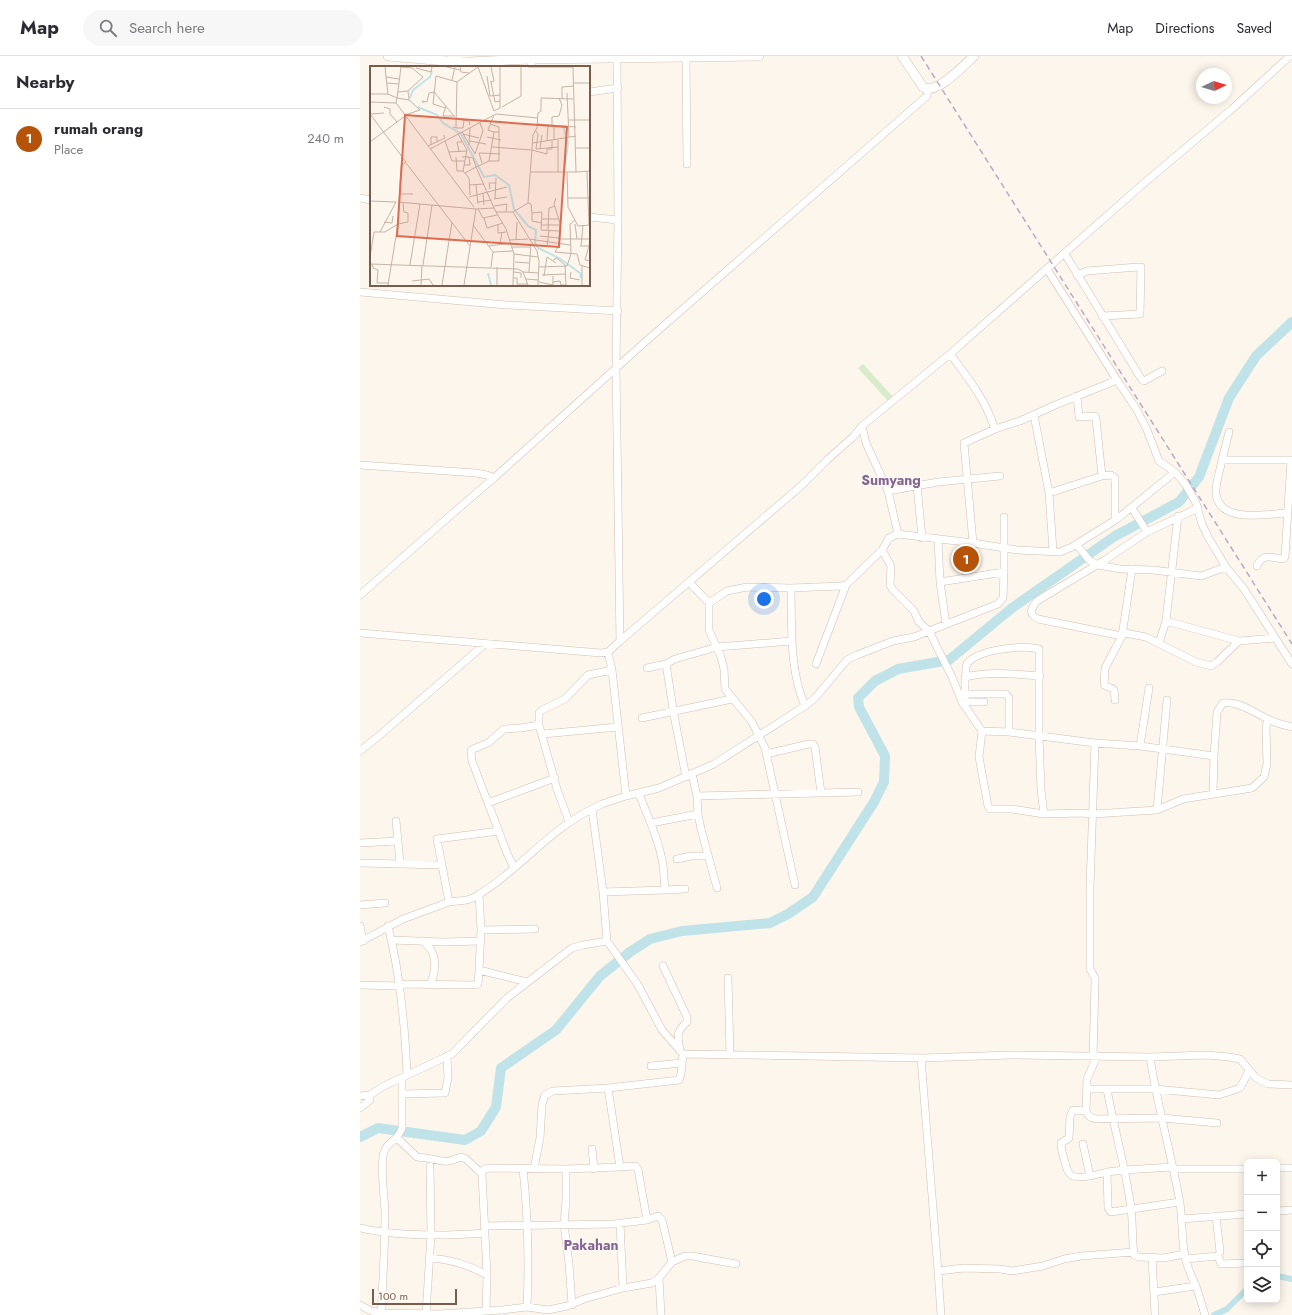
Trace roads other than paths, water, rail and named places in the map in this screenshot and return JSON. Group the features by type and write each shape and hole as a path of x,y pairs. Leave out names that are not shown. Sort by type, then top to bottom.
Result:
{"main road":[{"path":"388,56 449,61 512,58 531,63 617,57 686,58 759,56"},
{"path":"902,56 923,87 928,89 935,88 942,84 974,56"}],"street":[{"path":"360,633 601,654 608,652 801,486 855,435 862,426 950,354 1143,184 1232,109 1289,56"},
{"path":"617,57 618,312 616,368 620,641"},
{"path":"686,58 687,164"},
{"path":"590,92 618,88"},
{"path":"360,595 494,478 616,368 927,96 928,89"},
{"path":"360,198 370,200"},
{"path":"590,217 618,220"},
{"path":"1065,254 1142,380 1144,381 1162,371"},
{"path":"1077,275 1087,271 1138,266 1141,267 1140,314 1102,316"},
{"path":"1047,269 1137,410 1147,430 1159,461 1176,472 1186,485 1197,506 1202,524 1208,537 1226,566 1244,589 1292,664"},
{"path":"360,292 506,305 618,312"},
{"path":"950,354 980,394 990,413 995,429"},
{"path":"974,543 964,443 1117,380"},
{"path":"1077,396 1079,417 1093,415 1096,419 1102,476"},
{"path":"1034,415 1049,492 1053,551"},
{"path":"862,426 866,443 888,491 898,534"},
{"path":"1229,432 1216,488 1216,495 1225,510 1241,515 1287,513"},
{"path":"1222,460 1292,460 1285,557 1283,559 1263,557 1260,559 1257,566"},
{"path":"360,465 476,473 494,478"},
{"path":"816,664 846,585 882,550 889,538 898,534 1005,547 1017,550 1060,552 1078,548 1132,508 1176,472"},
{"path":"1049,492 1102,476 1111,475 1115,478 1115,520"},
{"path":"888,491 917,485 968,478 1000,476"},
{"path":"917,485 922,538"},
{"path":"1197,506 1147,531 1098,565 1037,601 1032,607 1031,612 1033,616 1038,619 1122,636 1125,633 1146,637 1196,662 1211,666 1239,641"},
{"path":"1132,508 1147,531"},
{"path":"1159,643 1166,620 1178,516"},
{"path":"360,926 361,941 403,919 449,902 467,900 479,894 514,868 569,822 592,809 626,796 659,788 689,776 714,764 760,736 785,717 805,706 815,698 847,660 893,641 931,634 946,624 998,604 1003,598 1005,547 1004,517"},
{"path":"938,539 940,582 946,624"},
{"path":"1078,548 1090,561 1098,565 1120,569 1172,572 1200,576 1226,566"},
{"path":"882,550 891,566 890,585 914,611 919,622 931,634 952,677 962,702 982,731 979,757 990,809 1044,814 1093,814 1157,810 1183,799 1252,788 1264,777 1267,764 1266,727 1268,719"},
{"path":"1115,700 1114,690 1104,685 1105,668 1122,636 1132,569"},
{"path":"940,582 1004,572"},
{"path":"689,582 709,603 709,630 721,657 724,669 725,690 752,722 760,736 766,754 795,885"},
{"path":"709,603 727,591 746,587 791,588 846,585"},
{"path":"791,588 792,641 796,679 805,706"},
{"path":"1166,620 1239,641 1274,638"},
{"path":"647,668 666,664 675,659 717,647 792,641"},
{"path":"360,751 486,643"},
{"path":"962,702 965,699 964,678 966,677 966,668 968,663 977,656 993,651 1016,647 1039,649 1039,736 1044,814"},
{"path":"608,652 612,670 626,796"},
{"path":"666,664 673,712 689,776 697,796 698,814 717,888"},
{"path":"569,822 564,810 543,734 539,725 540,712 565,699 588,675 612,670"},
{"path":"966,677 985,674 1040,676"},
{"path":"1140,746 1149,688"},
{"path":"965,694 1008,695 1009,732"},
{"path":"642,718 732,699"},
{"path":"1157,810 1167,700"},
{"path":"962,702 984,702"},
{"path":"1213,794 1217,712 1223,703 1228,702 1252,710 1268,719 1292,727"},
{"path":"514,868 470,755 471,750 488,743 506,728 521,728 539,725"},
{"path":"543,734 618,727"},
{"path":"982,731 1009,732 1095,743 1140,746 1214,756"},
{"path":"1095,743 1090,887 1090,969 1095,984 1095,1056 1087,1079 1086,1111 1091,1118 1096,1119 1162,1118 1217,1124"},
{"path":"766,754 813,744 815,747 821,793"},
{"path":"488,803 555,778"},
{"path":"697,796 858,792"},
{"path":"639,794 658,842 663,864 665,890"},
{"path":"592,809 603,892 607,941 629,971 662,1030 682,1053 921,1058 1011,1055 1150,1057 1207,1055 1240,1059 1256,1078 1268,1084 1292,1085"},
{"path":"651,823 698,814"},
{"path":"396,821 400,864"},
{"path":"449,902 436,841 437,838 499,831"},
{"path":"360,843 398,841"},
{"path":"677,859 691,856 708,856"},
{"path":"360,863 441,865"},
{"path":"603,892 685,889"},
{"path":"360,985 430,984 466,986 478,984 481,930 479,894"},
{"path":"360,905 385,903"},
{"path":"388,926 392,940 406,1051 400,1133 417,1157 445,1162 450,1162 461,1158 466,1159 482,1174"},
{"path":"481,930 535,929"},
{"path":"392,940 442,942 480,941"},
{"path":"423,941 432,951 434,958 433,979 430,984"},
{"path":"360,1108 382,1087 403,1079 447,1056 457,1049 507,998 572,948 607,941"},
{"path":"534,1169 540,1138 542,1105 545,1095 553,1091 608,1088 677,1081 680,1079 682,1053 678,1034 687,1022 688,1017 663,966"},
{"path":"479,970 527,982"},
{"path":"728,978 730,1055"},
{"path":"402,1094 445,1094 448,1078 447,1056"},
{"path":"1150,1057 1155,1089 1180,1202 1185,1257 1205,1315"},
{"path":"921,1058 938,1271 940,1315"},
{"path":"652,1066 682,1063"},
{"path":"1087,1089 1155,1089 1220,1095 1240,1088 1249,1071"},
{"path":"608,1088 620,1167"},
{"path":"1107,1089 1131,1209 1134,1255 1138,1257 1152,1258 1218,1256 1220,1264 1244,1263"},
{"path":"360,1096 371,1096"},
{"path":"1086,1111 1073,1110 1070,1117 1069,1138 1061,1143 1071,1176 1090,1176 1124,1170 1244,1168"},
{"path":"381,1314 384,1232 384,1153 386,1148 400,1133"},
{"path":"1083,1144 1090,1176"},
{"path":"592,1149 594,1168"},
{"path":"422,1314 431,1235 430,1166"},
{"path":"486,1310 487,1275 482,1174 486,1168 566,1169 635,1166 638,1170 647,1220"},
{"path":"1280,1168 1292,1168"},
{"path":"523,1169 529,1268 527,1307"},
{"path":"566,1169 564,1224 572,1304"},
{"path":"1107,1172 1109,1211 1115,1213 1131,1209 1180,1202"},
{"path":"1280,1211 1292,1210"},
{"path":"1182,1219 1244,1214"},
{"path":"360,1228 384,1232 452,1236 485,1229 527,1225 620,1223 647,1220 656,1216 661,1218 672,1262"},
{"path":"1216,1216 1220,1252"},
{"path":"620,1223 623,1288"},
{"path":"938,1271 964,1268 1018,1270 1043,1266 1064,1259 1081,1256 1134,1252"},
{"path":"360,1305 381,1314 453,1314 486,1310 502,1312 527,1307 548,1312 584,1299 623,1288 652,1283 659,1278 672,1262 685,1256 736,1264"},
{"path":"429,1258 450,1260 487,1275"},
{"path":"1152,1258 1155,1315"},
{"path":"659,1278 661,1315"},
{"path":"1154,1292 1196,1286"}],"waterway":[{"path":"360,1137 378,1128 465,1140 481,1131 496,1107 501,1068 556,1030 600,976 630,952 650,939 682,931 770,923 788,914 813,897 874,802 884,782 885,756 859,707 858,698 875,681 898,669 949,660 1012,608 1115,536 1179,502 1199,477 1229,398 1256,356 1292,322"},
{"path":"1280,1277 1292,1279"},
{"path":"1214,1315 1227,1309 1244,1292"}],"railway":[{"path":"921,56 1292,644"}],"place":[{"name":"rumah orang","path":"966,559"}],"district":[{"name":"Sumyang","path":"891,480"},
{"name":"Pakahan","path":"591,1245"}]}
